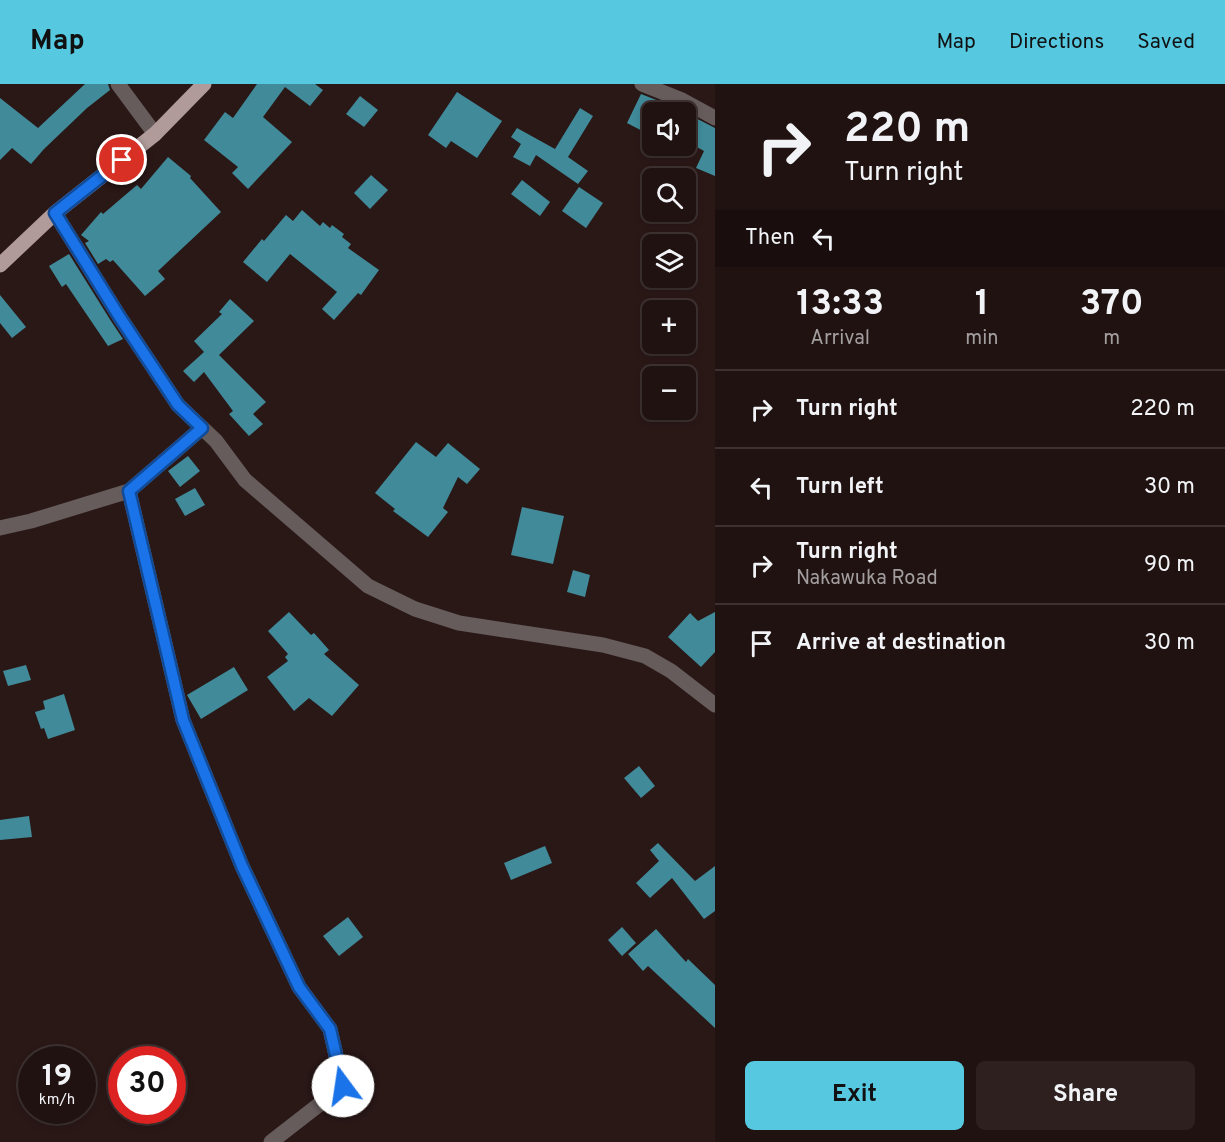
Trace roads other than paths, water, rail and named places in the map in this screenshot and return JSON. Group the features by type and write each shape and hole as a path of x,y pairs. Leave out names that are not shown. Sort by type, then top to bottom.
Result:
{"main road":[{"path":"0,265 55,213 155,134 204,84"}],"street":[{"path":"118,84 155,134"},
{"path":"642,84 682,100 715,118"},
{"path":"55,213 178,405 216,441 245,480 368,586 415,609 459,623 603,645 645,656 671,671 715,705"},
{"path":"0,528 31,521 129,491 202,428"},
{"path":"129,491 183,720 242,866 299,987 330,1029 343,1086 271,1142"}]}
